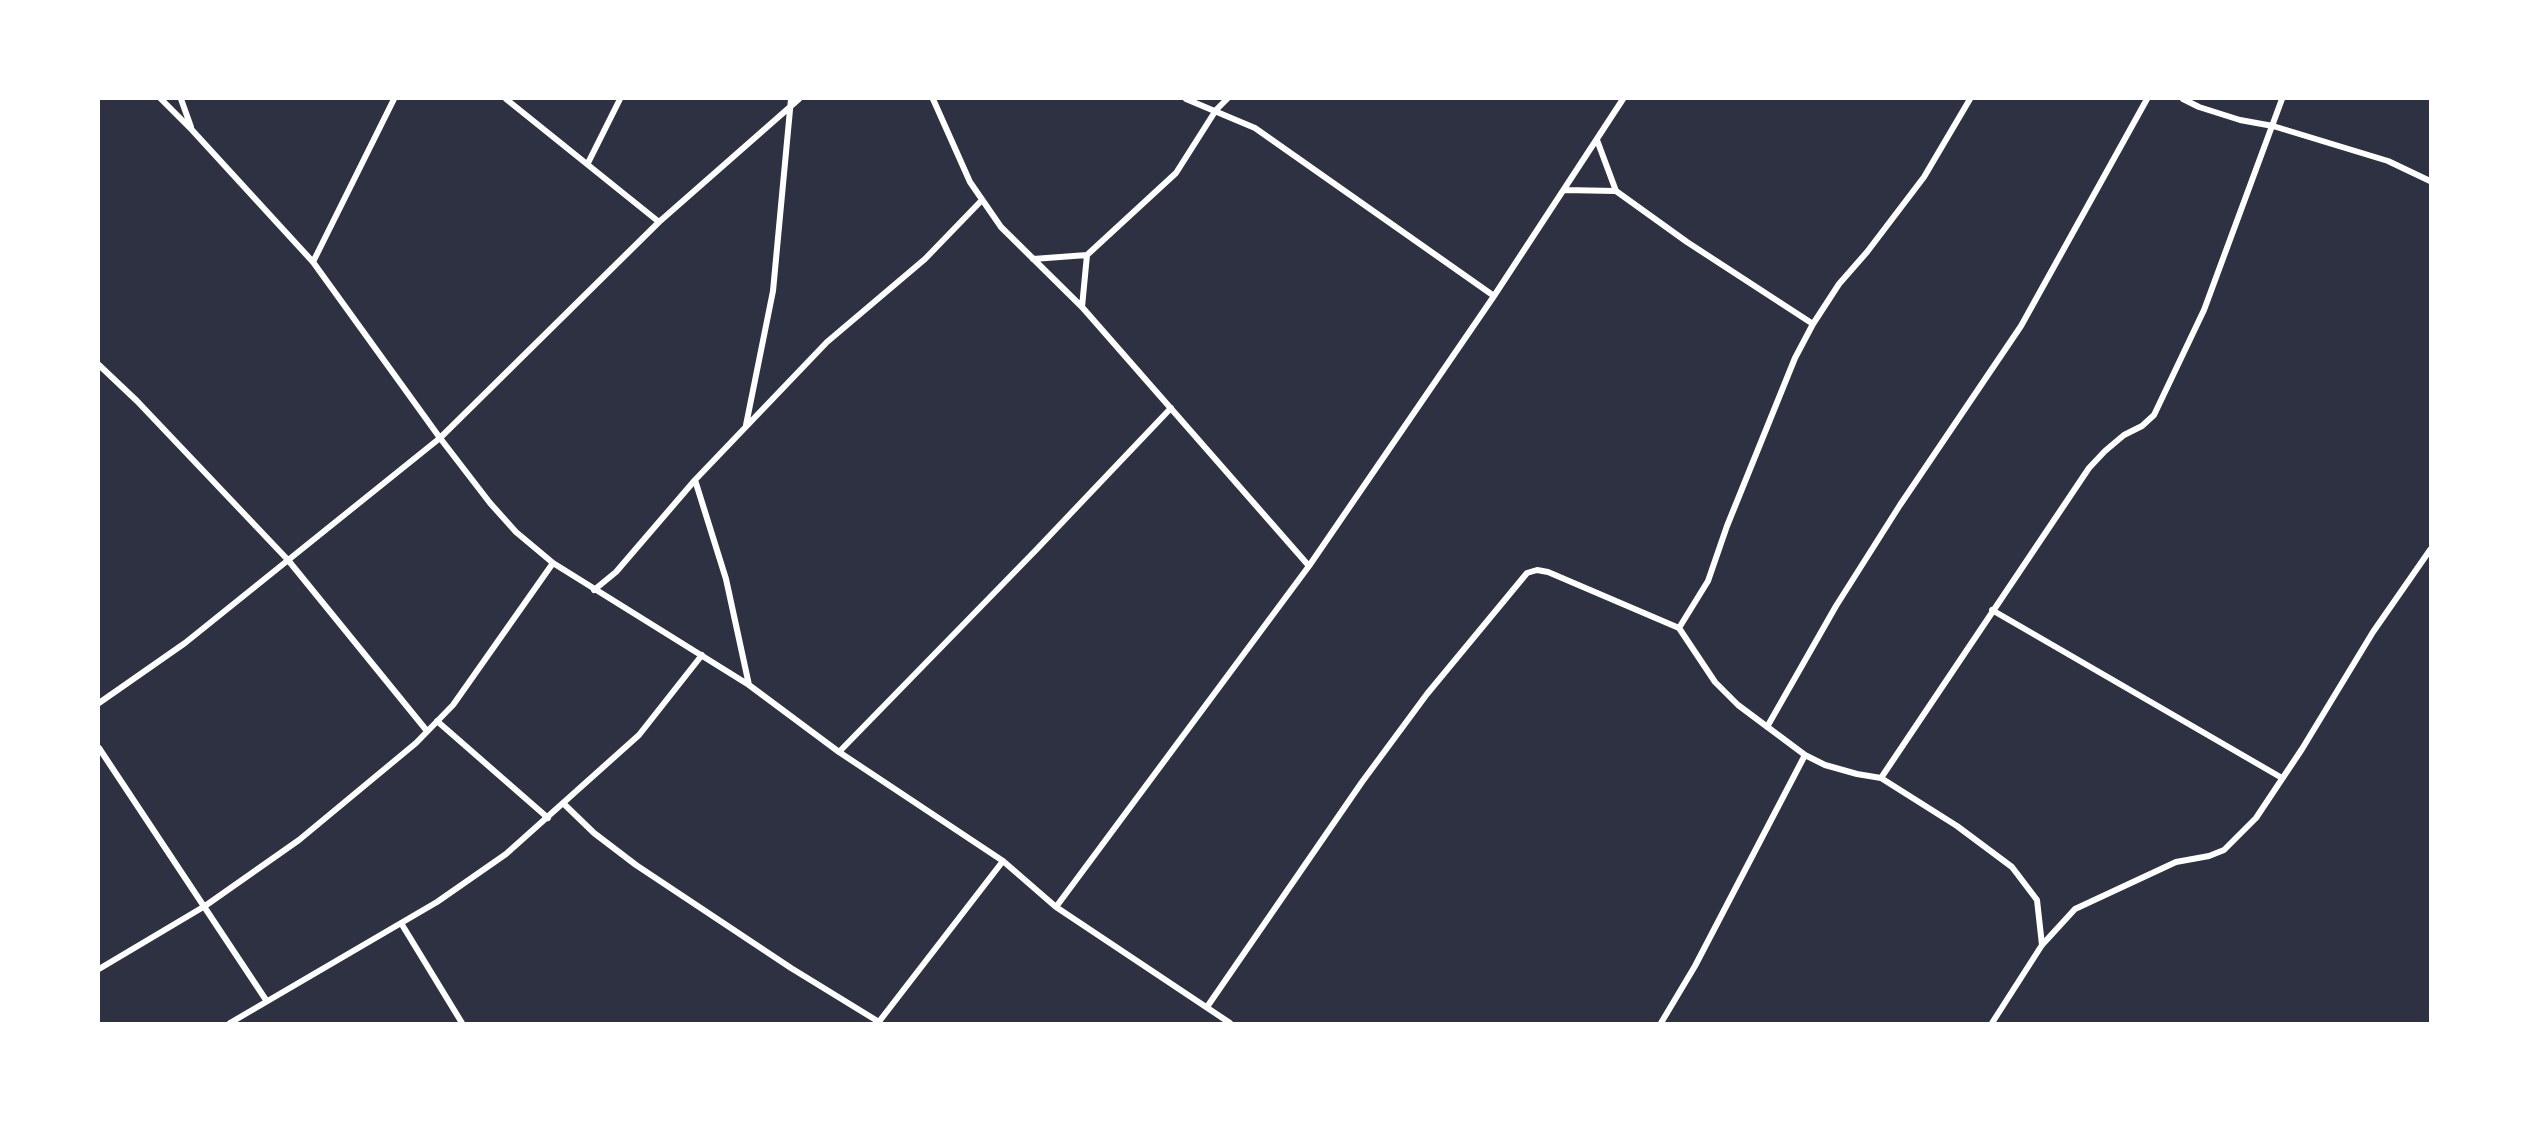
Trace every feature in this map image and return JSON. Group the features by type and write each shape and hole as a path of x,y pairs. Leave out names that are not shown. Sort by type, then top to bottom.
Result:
{"street":[{"path":"161,99 313,262 440,438 516,532 553,563 594,590 749,685 839,752 1003,861 1056,907 1230,1023"},
{"path":"181,99 192,130"},
{"path":"313,262 394,99"},
{"path":"506,99 659,222"},
{"path":"588,164 620,99"},
{"path":"746,426 773,291 791,99"},
{"path":"99,703 185,643 440,438 659,222 799,99"},
{"path":"933,99 970,182 1001,227 1082,307 1309,566"},
{"path":"1186,99 1255,128 1494,296"},
{"path":"1033,259 1087,255 1176,172 1216,110 1227,99"},
{"path":"1056,907 1309,566 1494,296 1623,99"},
{"path":"1679,628 1708,580 1727,525 1795,358 1813,324 1839,284 1867,252 1924,177 1970,99"},
{"path":"1767,727 1836,606 1887,525 2021,326 2146,99"},
{"path":"2183,99 2199,107 2240,120 2273,126 2388,161 2430,181"},
{"path":"1881,778 2089,468 2124,435 2142,426 2154,415 2204,310 2283,99"},
{"path":"1597,140 1616,191 1687,242 1813,324"},
{"path":"1564,190 1616,191"},
{"path":"594,590 616,572 695,480 826,342 925,259 982,200"},
{"path":"1082,307 1087,255"},
{"path":"99,365 137,401 288,560 427,731"},
{"path":"839,752 1171,408"},
{"path":"695,480 726,579 749,685"},
{"path":"1992,1023 2042,945 2075,909 2176,862 2209,856 2224,850 2256,818 2373,632 2430,550"},
{"path":"99,969 205,906 299,840 416,743 453,705 553,563"},
{"path":"1207,1007 1427,694 1527,573 1537,570 1548,572 1679,628 1715,681 1738,705 1805,755 1825,765 1881,778 1957,826 2012,867 2037,900 2042,945"},
{"path":"1992,610 2282,778"},
{"path":"230,1023 401,923 506,854 639,735 702,655"},
{"path":"437,721 548,818"},
{"path":"99,747 266,1000"},
{"path":"1661,1023 1695,966 1805,755"},
{"path":"564,804 594,833 636,866 878,1023 1003,861"},
{"path":"401,923 462,1023"}]}
